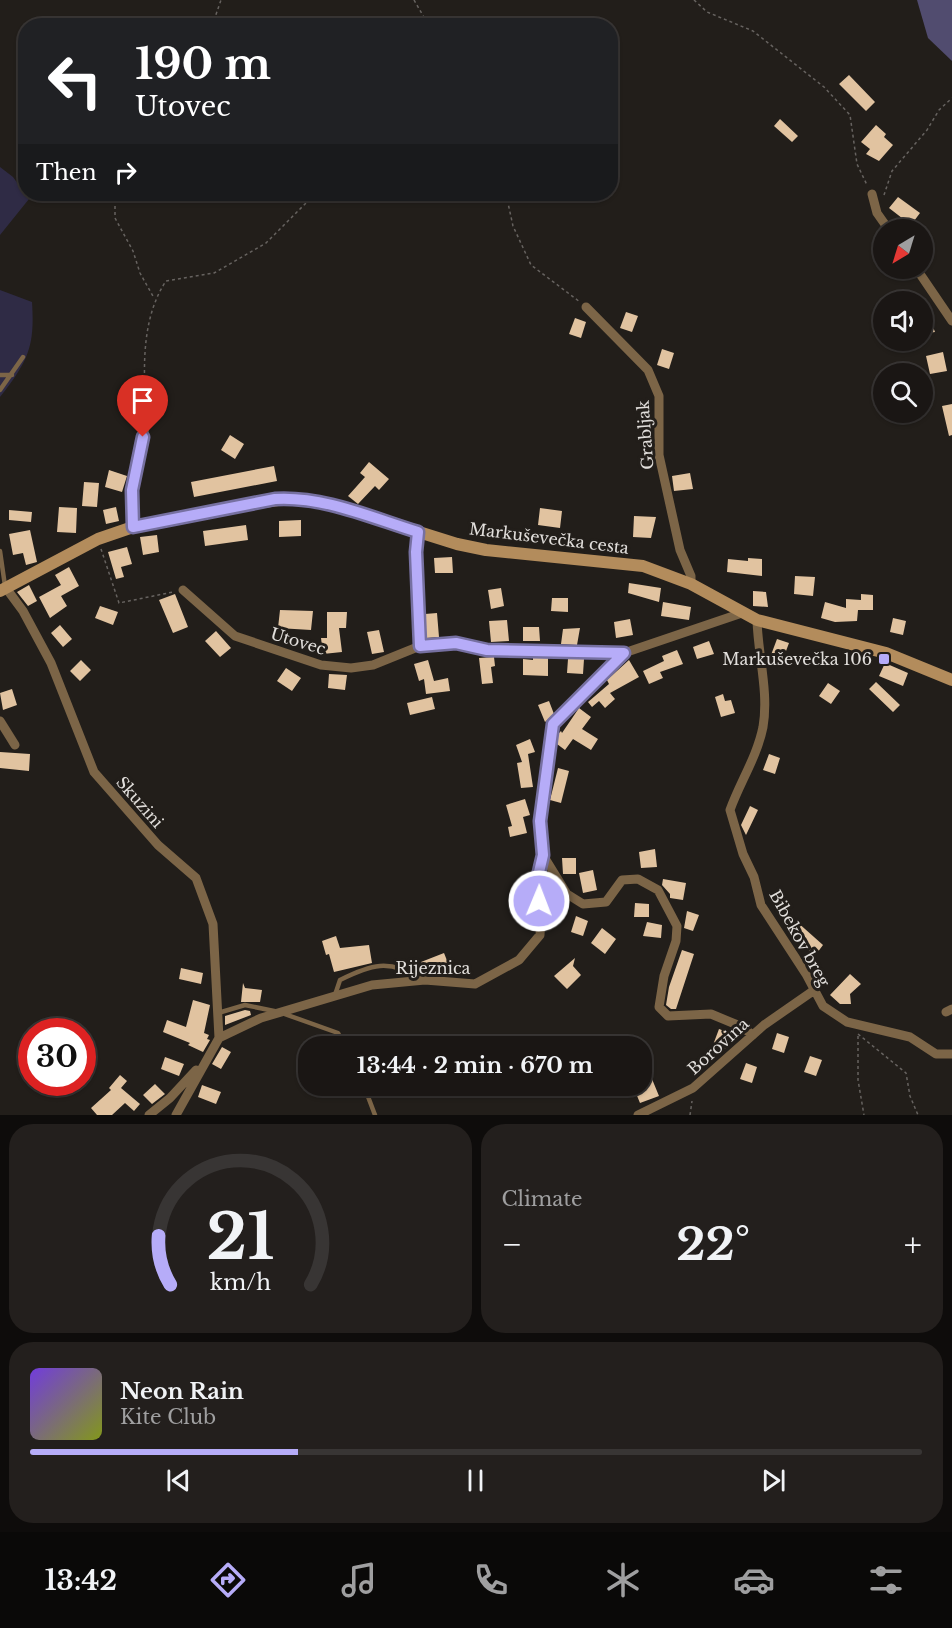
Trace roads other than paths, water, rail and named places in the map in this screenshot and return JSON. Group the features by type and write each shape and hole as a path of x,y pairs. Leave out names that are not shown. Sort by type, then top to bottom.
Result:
{"main road":[{"name":"Markuševečka cesta","path":"3,589 98,539 133,527 242,505 292,498 336,506 418,532 486,550 546,554 643,566 691,584 757,620 886,653 952,680"}],"street":[{"path":"872,194 877,213 881,219"},
{"path":"923,279 952,321"},
{"name":"Grabljak","path":"586,307 648,370 659,396 659,455 680,550 691,576 691,584"},
{"path":"133,527 132,490 147,418"},
{"path":"418,532 416,552 420,646"},
{"name":"Skuzini","path":"3,589 23,611 51,663 94,772 158,845 196,878 213,924 219,1038"},
{"name":"Utovec","path":"183,590 235,636 321,664 351,668 373,664 420,646 456,643 487,650 624,653"},
{"name":"Rijeznica","path":"219,1038 279,1012 372,985 421,980 476,984 519,960 540,936 541,917 536,885 543,855 540,821 553,724 624,653 742,613"},
{"name":"Bibekov breg","path":"757,620 765,701 763,727 754,758 730,810 730,816 743,854 754,877 761,905 806,974 823,1006 840,1019 910,1037 936,1054 952,1054"},
{"path":"0,721 15,745"},
{"path":"543,855 567,894 583,904 606,902 622,880 638,879 658,890 677,926 676,941 664,976 658,1007 668,1016 711,1014 740,1026 753,1035"},
{"name":"Borovina","path":"638,1115 693,1088 753,1035 813,991"},
{"path":"176,1115 219,1038"},
{"path":"149,1115 170,1098 204,1062"}],"lane":[{"path":"0,390 23,357"},
{"path":"0,375 12,375"},
{"path":"0,551 3,589"},
{"path":"335,995 340,980 368,966 404,968 421,980"},
{"path":"218,1013 245,1005 279,1012 338,1033 340,1036"},
{"path":"368,1096 375,1115"}],"place":[{"name":"Markuševečka 106","path":"884,659"}]}
